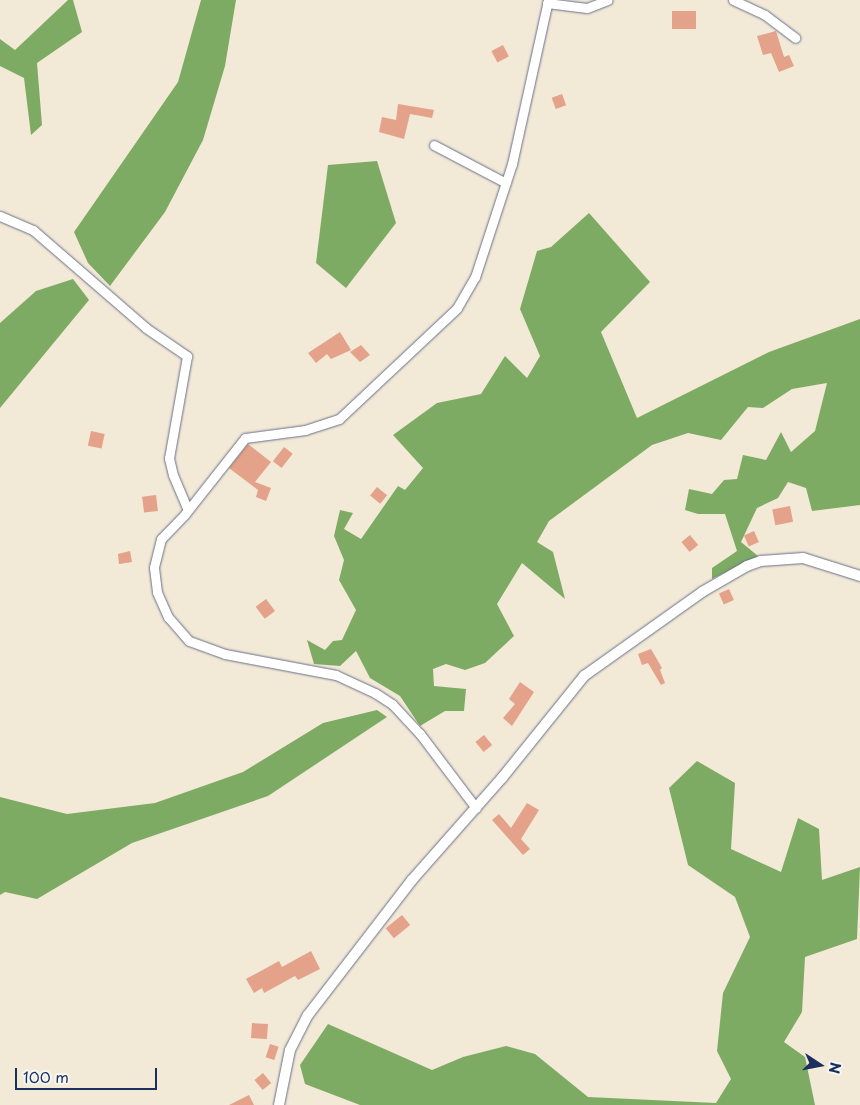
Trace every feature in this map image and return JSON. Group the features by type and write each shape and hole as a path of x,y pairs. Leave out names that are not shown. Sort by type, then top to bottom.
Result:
{"street":[{"path":"476,808 420,734 392,704 375,693 336,675 204,647 189,641 174,626 157,592 154,567 161,539 188,510 245,438 305,430 339,418 457,308 475,277 506,183 548,2 587,8 608,0"},
{"path":"733,0 765,15 795,38"},
{"path":"434,145 506,183"},
{"path":"0,216 34,230 146,328 186,356 169,458 175,481 188,510"},
{"path":"279,1105 290,1050 308,1015 412,880 476,808 584,676 722,580 761,562 803,558 860,576"}],"green space":[{"path":"68,0 73,0 82,32 37,63 42,125 31,135 24,78 0,66 0,39 15,50"},
{"path":"201,0 236,0 225,66 203,140 165,212 110,286 88,263 74,232 178,82"},
{"path":"377,161 396,223 346,288 316,263 328,165"},
{"path":"589,213 650,282 601,332 637,418 769,352 860,319 860,505 812,511 806,488 788,482 778,498 757,508 741,542 758,556 712,579 712,568 737,551 725,514 698,514 685,510 689,489 712,494 724,480 737,479 743,455 766,460 781,432 791,452 815,431 827,383 792,389 763,408 748,407 721,440 688,433 652,445 549,521 537,542 553,552 565,599 522,563 497,604 514,636 485,663 465,670 446,664 433,669 434,686 466,689 464,711 445,711 420,726 400,696 370,678 356,651 340,666 314,664 307,640 325,650 333,641 342,640 356,610 339,580 344,560 334,536 340,510 353,513 344,529 361,539 398,486 405,490 423,468 393,435 437,403 481,394 505,356 527,378 540,356 520,309 537,251 551,247"},
{"path":"73,279 89,300 0,408 0,323 36,291"},
{"path":"377,710 387,717 268,796 132,843 37,899 5,892 0,895 0,797 67,814 155,803 243,772 323,723"},
{"path":"697,761 735,783 731,849 781,872 798,818 819,829 822,880 860,867 857,939 805,957 802,1012 784,1042 805,1057 815,1105 360,1105 305,1084 300,1065 328,1024 432,1070 463,1057 506,1046 535,1054 588,1097 716,1103 731,1079 717,1051 723,993 750,937 735,897 688,865 669,788"}],"building":[{"path":"672,11 696,11 696,29 672,29"},
{"path":"776,31 784,57 789,55 794,66 779,72 771,53 763,55 757,36"},
{"path":"503,45 509,57 497,62 491,51"},
{"path":"562,94 566,105 556,109 552,98"},
{"path":"398,104 434,110 432,118 410,114 404,139 379,132 382,117 396,120"},
{"path":"340,332 351,350 331,359 327,354 316,363 308,353"},
{"path":"361,345 370,355 360,362 350,352"},
{"path":"91,431 105,434 102,449 88,446"},
{"path":"248,444 271,462 255,482 271,488 266,501 256,497 258,490 229,468"},
{"path":"284,447 293,454 282,468 273,461"},
{"path":"377,487 387,495 380,504 370,496"},
{"path":"156,495 158,511 144,513 142,497"},
{"path":"790,506 793,522 775,525 772,509"},
{"path":"754,531 759,542 749,546 744,535"},
{"path":"690,535 698,545 690,552 681,542"},
{"path":"130,551 132,562 119,564 118,554"},
{"path":"729,589 734,600 724,604 719,593"},
{"path":"266,599 275,611 265,619 256,607"},
{"path":"651,649 662,668 660,670 665,683 661,685 648,663 642,665 638,654"},
{"path":"520,682 534,692 512,726 503,718 515,704 509,699"},
{"path":"484,735 492,745 484,752 475,742"},
{"path":"527,803 539,810 521,839 530,849 523,855 492,820 499,814 511,828"},
{"path":"402,915 410,925 394,938 386,928"},
{"path":"311,951 320,969 298,980 295,976 264,993 262,988 254,993 246,979 279,961 282,967"},
{"path":"252,1023 268,1024 267,1039 251,1038"},
{"path":"270,1044 279,1047 274,1060 266,1057"},
{"path":"263,1073 271,1083 263,1090 254,1080"},
{"path":"249,1095 254,1105 229,1105"}]}
